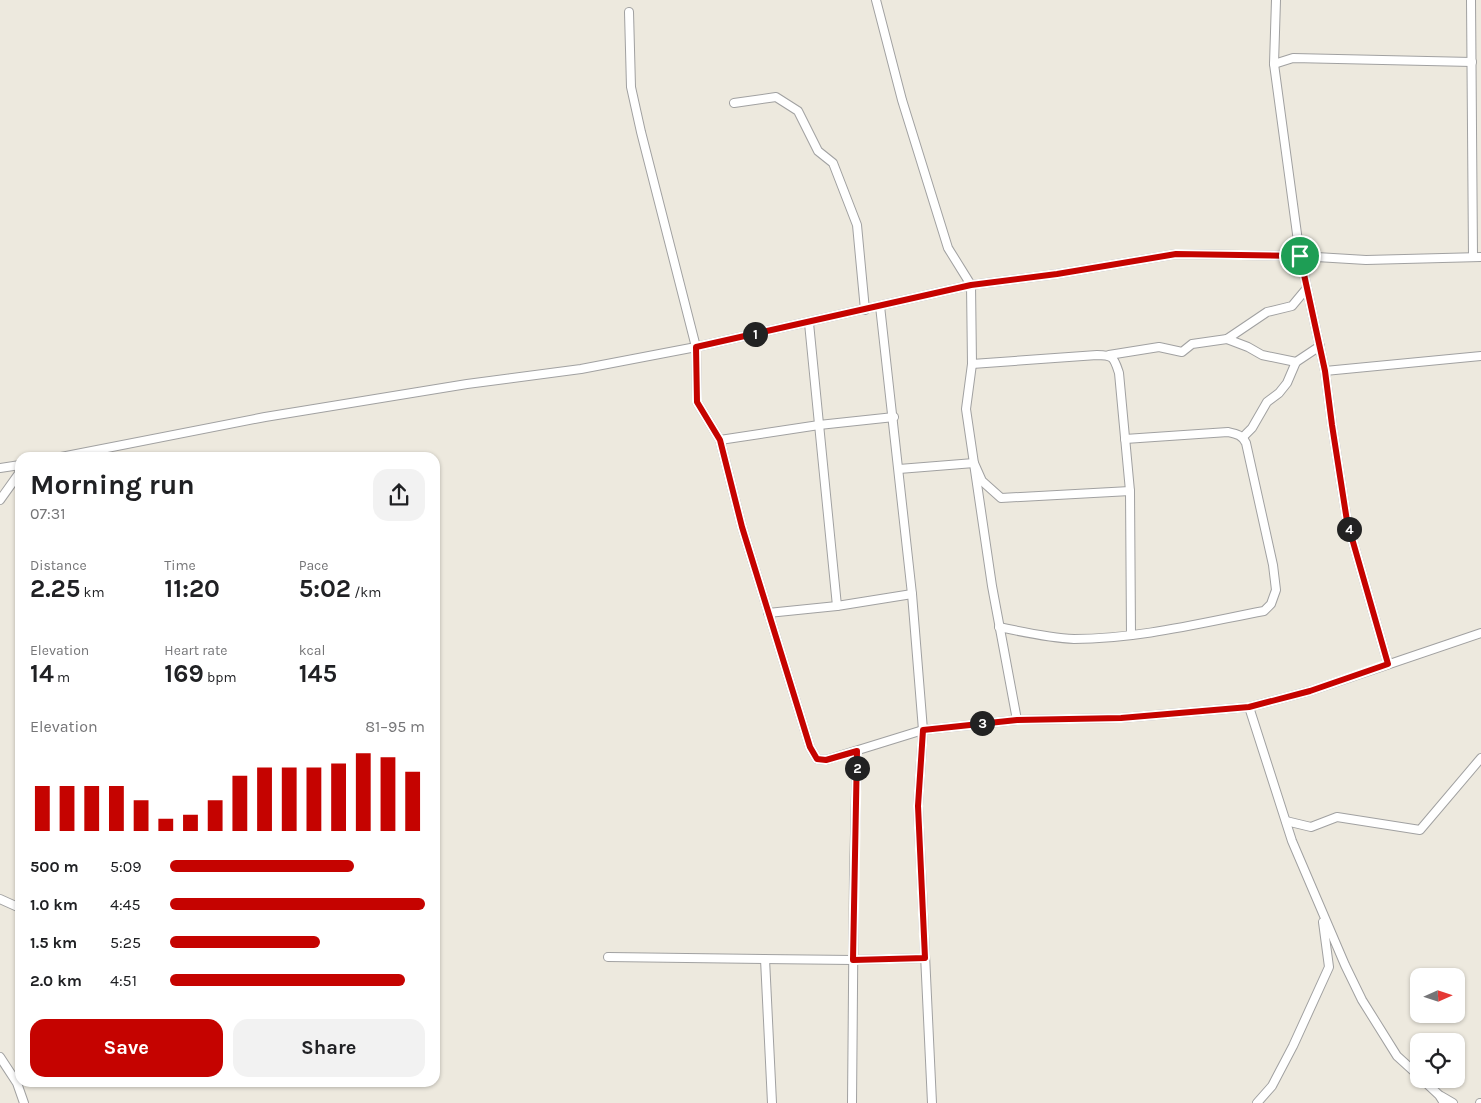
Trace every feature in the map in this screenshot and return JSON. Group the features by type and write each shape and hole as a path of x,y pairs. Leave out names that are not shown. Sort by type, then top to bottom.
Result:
{"street":[{"path":"876,0 902,100 948,248 971,285 972,364 966,409 999,627 1017,720"},
{"path":"1276,0 1274,64 1300,256 1325,371 1347,521 1388,664"},
{"path":"86,452 265,416 467,384 581,369 809,323 971,285 1057,274 1176,254 1300,256 1366,260 1477,257 1472,117 1471,0"},
{"path":"629,12 631,87 696,347 697,402 720,440 742,527 768,613 813,754 817,759 826,760 923,730 1017,720 1121,718 1249,707 1310,691 1481,633"},
{"path":"1274,64 1293,58 1472,62"},
{"path":"734,103 776,97 798,111 818,151 833,163 856,225 865,310"},
{"path":"1472,117 1481,116"},
{"path":"972,364 1109,355 1159,347 1182,352 1192,344 1228,339 1267,312 1292,306 1307,288"},
{"path":"880,306 894,416 912,594 923,730 918,806 932,1103"},
{"path":"809,323 837,606"},
{"path":"1228,339 1262,355 1296,362"},
{"path":"1243,437 1252,428 1267,402 1279,393 1287,383 1296,362 1320,346"},
{"path":"1109,355 1115,360 1119,373 1130,491 1131,635"},
{"path":"1325,371 1481,356"},
{"path":"720,440 894,416"},
{"path":"999,627 1074,639 1131,635 1264,612 1271,604 1276,590 1273,565 1246,443 1243,437 1228,432 1125,439"},
{"path":"899,469 974,463"},
{"path":"974,463 982,481 1001,498 1130,491"},
{"path":"0,468 15,465"},
{"path":"0,500 15,479"},
{"path":"768,613 837,606 912,594"},
{"path":"1249,707 1292,841 1362,1000 1397,1056 1410,1068"},
{"path":"852,1103 857,751"},
{"path":"1286,821 1311,827 1336,817 1420,830 1481,758"},
{"path":"0,899 15,906"},
{"path":"1257,1103 1272,1086 1289,1054 1329,967 1322,910"},
{"path":"608,957 853,960 925,958"},
{"path":"765,959 772,1103"},
{"path":"0,1057 15,1080"},
{"path":"18,1087 24,1103"},
{"path":"1432,1088 1444,1103"},
{"path":"1439,1095 1454,1103"}],"route":[{"path":"1176,254 1300,256 1325,371 1347,521 1388,664 1310,691 1249,707 1121,718 1017,720 923,730 918,806 925,958 853,960 857,751 826,760 817,759 810,747 742,527 720,440 697,402 696,347 971,285 1057,274 1176,254"}]}
